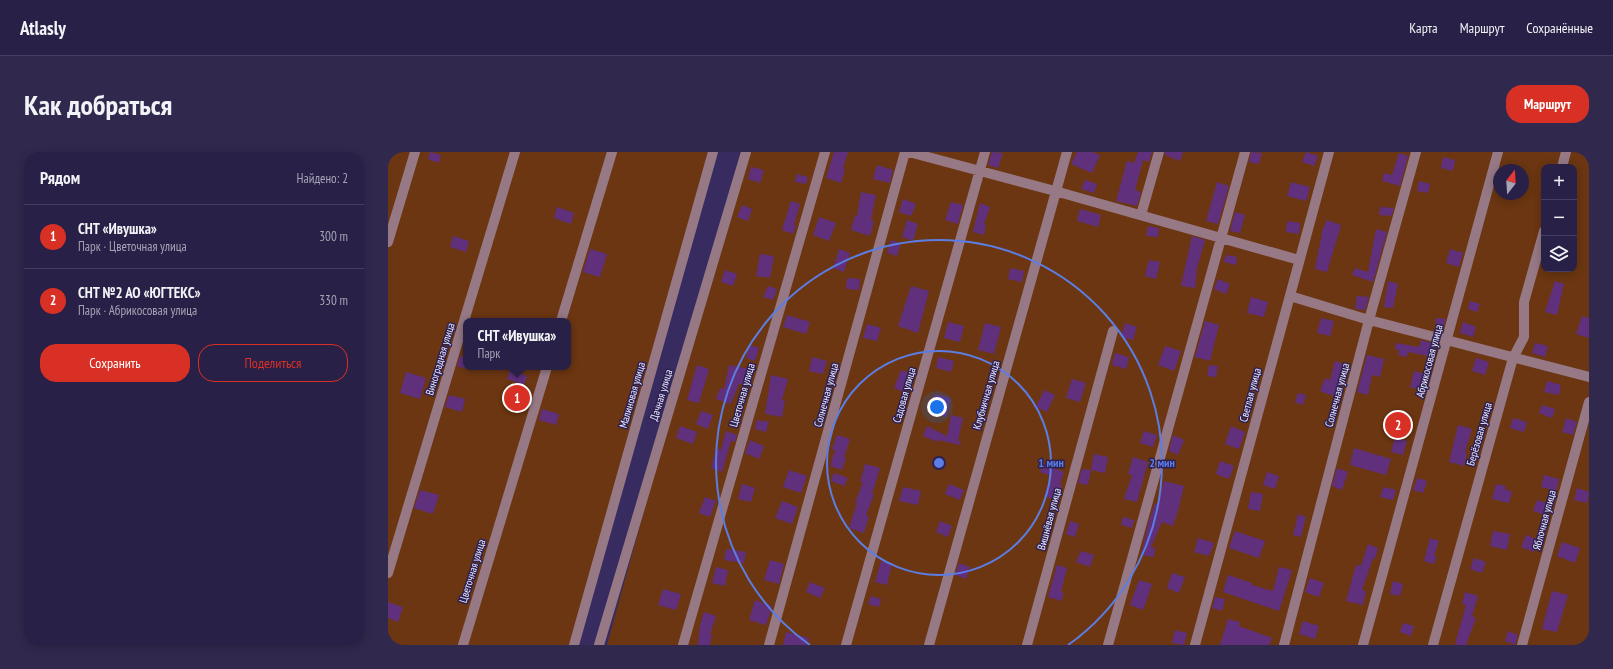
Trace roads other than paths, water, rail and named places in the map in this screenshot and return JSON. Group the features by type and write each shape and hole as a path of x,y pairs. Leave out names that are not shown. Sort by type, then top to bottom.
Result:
{"street":[{"path":"388,242 415,152"},
{"name":"Виноградная улица","path":"465,318 515,152"},
{"path":"562,318 612,152"},
{"name":"Малиновая улица","path":"574,645 713,152"},
{"name":"Дачная улица","path":"599,645 746,152"},
{"name":"Цветочная улица","path":"683,645 825,152"},
{"name":"Солнечная улица","path":"769,645 906,152"},
{"path":"909,152 1056,191 1299,260"},
{"name":"Садовая улица","path":"846,645 985,152"},
{"name":"Клубничная улица","path":"929,645 1067,152"},
{"path":"1141,215 1159,152"},
{"path":"1108,645 1245,152"},
{"name":"Светлая улица","path":"1195,645 1329,152"},
{"name":"Солнечная улица","path":"1284,645 1369,320 1416,152"},
{"name":"Абрикосовая улица","path":"1363,645 1498,152"},
{"path":"1563,164 1566,152"},
{"name":"Берёзовая улица","path":"1433,645 1513,358 1524,337 1524,302 1543,236"},
{"path":"1290,296 1369,320 1589,377"},
{"name":"Виноградная улица","path":"388,573 463,324"},
{"name":"Вишнёвая улица","path":"1027,645 1113,331"},
{"name":"Цветочная улица","path":"463,645 546,370"},
{"name":"Яблочная улица","path":"1522,645 1589,402"}],"place":[{"name":"СНТ «Ивушка»","path":"517,398"},
{"name":"СНТ №2 АО «ЮГТЕКС»","path":"1398,425"}]}
